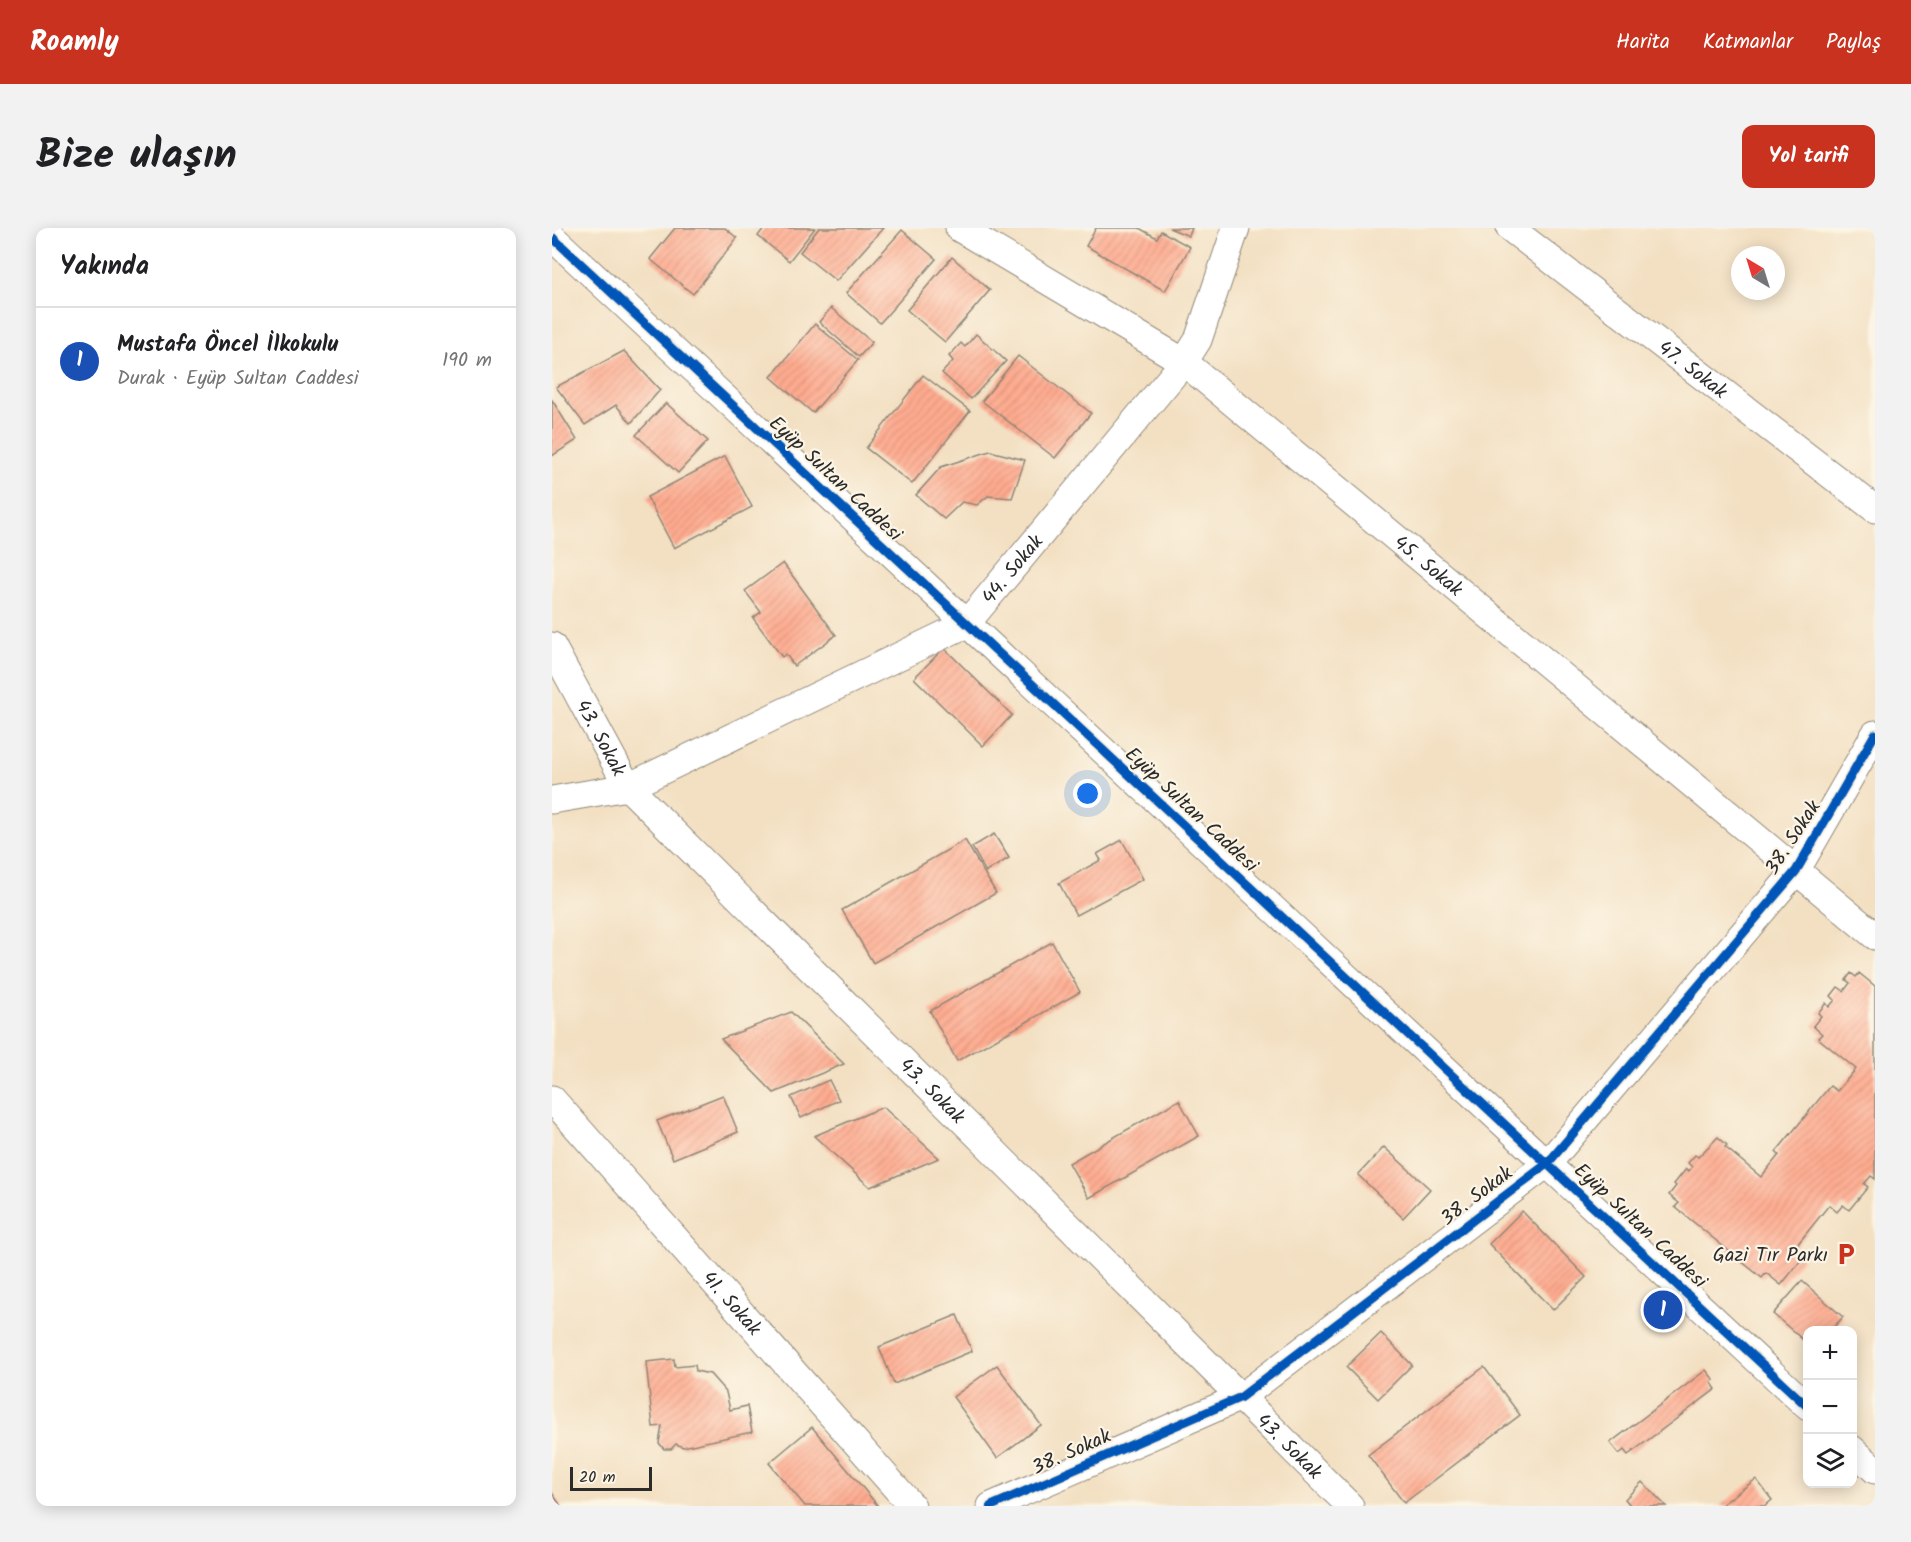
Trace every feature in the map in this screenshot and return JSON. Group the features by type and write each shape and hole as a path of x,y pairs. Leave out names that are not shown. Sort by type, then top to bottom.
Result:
{"street":[{"name":"45. Sokak","path":"959,228 1184,362 1875,936"},
{"name":"44. Sokak","path":"552,800 628,787 966,624 1184,362 1198,340 1236,228"},
{"name":"47. Sokak","path":"1510,228 1875,510"},
{"name":"Eyüp Sultan Caddesi","path":"552,237 1803,1402"},
{"name":"43. Sokak","path":"552,646 628,787 1350,1506"},
{"name":"38. Sokak","path":"991,1506 1241,1396 1548,1163 1796,871 1875,734"},
{"name":"41. Sokak","path":"552,1100 912,1506"},
{"path":"1857,1454 1875,1470"}],"building":[{"path":"675,228 725,228 737,238 693,294 650,259"},
{"path":"764,228 815,228 789,261 758,236"},
{"path":"819,228 883,228 836,281 800,252"},
{"path":"1096,228 1139,228 1157,238 1161,231 1190,247 1165,291 1086,246"},
{"path":"1169,228 1192,228 1189,236"},
{"path":"902,230 936,259 880,323 846,293"},
{"path":"952,257 990,290 945,342 907,310"},
{"path":"831,308 872,342 859,357 819,322"},
{"path":"815,324 858,360 813,413 771,377"},
{"path":"976,334 1006,361 971,399 942,373 953,361 949,356 961,343 965,347"},
{"path":"624,351 660,390 631,423 616,405 585,425 556,387"},
{"path":"1018,356 1091,413 1055,458 982,401"},
{"path":"923,375 970,411 912,484 866,448"},
{"path":"552,400 577,440 552,456"},
{"path":"666,403 708,441 678,473 636,435"},
{"path":"990,451 1025,460 1012,498 988,496 977,505 962,502 944,519 916,495 941,467"},
{"path":"725,456 752,507 674,548 647,497"},
{"path":"783,563 836,635 794,666 786,654 782,657 753,618 761,612 745,591"},
{"path":"944,648 1012,715 983,746 914,678"},
{"path":"994,834 1009,858 986,872 972,847"},
{"path":"965,840 996,893 873,963 842,910"},
{"path":"1122,840 1143,879 1076,915 1059,883 1101,860 1097,854"},
{"path":"1052,942 1080,992 957,1061 930,1011"},
{"path":"1851,973 1856,977 1859,973 1875,986 1875,1179 1871,1176 1864,1184 1868,1187 1849,1210 1843,1205 1837,1212 1829,1205 1793,1250 1803,1258 1781,1285 1766,1273 1762,1278 1675,1207 1679,1203 1669,1195 1676,1186 1674,1184 1686,1169 1689,1171 1692,1167 1688,1163 1695,1155 1698,1157 1718,1137 1727,1145 1725,1147 1761,1177 1779,1155 1776,1152 1830,1086 1837,1091 1856,1069 1818,1038 1822,1034 1813,1026 1821,1016 1818,1013 1826,1003 1829,1007 1835,1000 1831,996 1838,987 1844,991 1850,983 1846,980"},
{"path":"791,1012 844,1064 774,1093 721,1039"},
{"path":"829,1080 839,1100 801,1118 791,1097"},
{"path":"723,1095 738,1132 673,1159 657,1121"},
{"path":"1179,1100 1199,1136 1089,1198 1069,1163"},
{"path":"883,1107 939,1158 870,1187 814,1136"},
{"path":"1384,1147 1430,1189 1403,1218 1358,1175"},
{"path":"1522,1211 1586,1277 1553,1310 1489,1244"},
{"path":"1802,1281 1843,1317 1835,1326 1803,1326 1803,1340 1773,1314"},
{"path":"957,1315 972,1351 894,1384 879,1347"},
{"path":"1381,1333 1412,1365 1378,1399 1346,1367"},
{"path":"674,1359 675,1367 695,1365 696,1371 710,1374 726,1392 730,1410 747,1406 752,1432 683,1447 676,1444 671,1449 664,1449 659,1443 662,1426 653,1427 646,1362"},
{"path":"997,1365 1041,1425 997,1458 953,1397"},
{"path":"1484,1367 1520,1415 1404,1503 1368,1455"},
{"path":"1706,1370 1714,1380 1711,1382 1716,1389 1628,1455 1624,1450 1619,1454 1610,1443"},
{"path":"812,1427 878,1506 805,1506 769,1463"},
{"path":"1756,1479 1772,1500 1765,1506 1720,1506"},
{"path":"1642,1482 1666,1506 1631,1506 1625,1499"},
{"path":"552,1493 561,1506 552,1506"}],"cycle path":[{"path":"552,237 1803,1402"},
{"path":"991,1506 1241,1397 1548,1163 1796,871 1875,734"}],"place":[{"name":"Gazi Tır Parkı","path":"1846,1254"},
{"name":"Mustafa Öncel İlkokulu","path":"1663,1310"}]}
